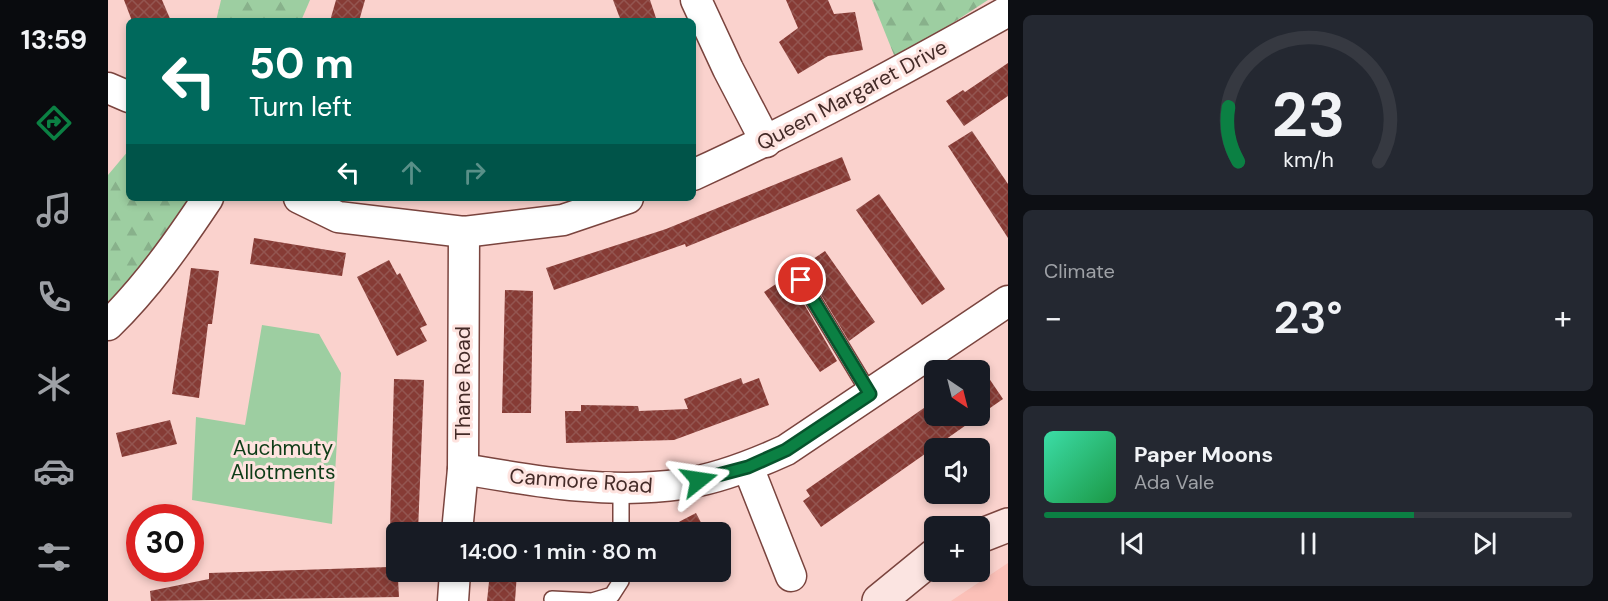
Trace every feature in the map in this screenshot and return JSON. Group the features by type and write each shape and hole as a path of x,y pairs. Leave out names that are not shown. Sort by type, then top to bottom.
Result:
{"street":[{"path":"696,0 766,142"},
{"name":"Queen Margaret Drive","path":"696,174 766,142 860,93 1008,11"},
{"path":"108,88 126,96"},
{"path":"108,325 149,280 206,201"},
{"path":"305,201 338,217 464,232 563,220 619,201"},
{"name":"Thane Road","path":"458,522 462,469 464,232"},
{"name":"Canmore Road","path":"462,469 538,482 645,488 683,484 748,467 786,450 1008,301"},
{"path":"748,467 791,576"},
{"path":"990,532 1008,525"},
{"path":"879,601 924,564"},
{"path":"453,601 454,582"}],"lane":[{"path":"801,280 870,394"},
{"path":"621,487 621,522"},
{"path":"552,599 591,601 612,595 620,582"}],"shaded area":[{"path":"1008,563 1008,601 951,601 980,582 990,582 990,575"}],"green space":[{"path":"221,0 310,0 302,18 217,18"},
{"path":"872,0 988,0 896,60"},
{"path":"126,154 126,201 204,201 108,324 108,175"},
{"name":"Auchmuty Allotments","path":"262,325 319,334 341,373 332,524 192,500 196,417 245,425"}],"building":[{"path":"124,0 162,0 170,18 131,18"},
{"path":"336,0 365,0 360,18 331,18"},
{"path":"613,0 650,0 656,18 620,18"},
{"path":"786,0 828,0 834,14 855,12 863,50 828,56 798,74 779,42 798,28"},
{"path":"1008,63 1008,96 964,126 946,101 963,90 965,92"},
{"path":"972,131 1008,184 1008,238 948,146"},
{"path":"842,157 851,180 686,247 685,244 554,290 546,268 666,229"},
{"path":"879,194 945,289 922,305 856,210"},
{"path":"254,238 346,253 342,276 250,264"},
{"path":"825,251 875,322 849,341 809,275 801,270 795,272 791,280 793,285 837,361 820,372 764,292"},
{"path":"389,260 397,275 400,273 427,325 420,328 427,341 397,356 357,277"},
{"path":"191,268 219,271 212,324 208,324 199,398 172,394"},
{"path":"505,290 533,291 531,413 502,413"},
{"path":"741,378 743,384 759,378 769,405 674,440 566,443 565,411 581,411 581,405 638,406 639,411 688,409 684,399"},
{"path":"394,379 424,380 418,522 390,522"},
{"path":"990,380 1003,399 990,408"},
{"path":"924,408 924,426 965,426 948,438 924,438 924,455 821,527 803,501 810,496 806,490"},
{"path":"170,420 177,444 122,457 116,433"},
{"path":"696,513 701,522 679,522"},
{"path":"386,567 386,582 398,582 399,597 151,601 150,591 204,582 209,579 209,573"},
{"path":"489,582 516,582 515,601 487,601"}],"route":[{"path":"699,480 748,467 786,450 870,394 801,280"}]}
